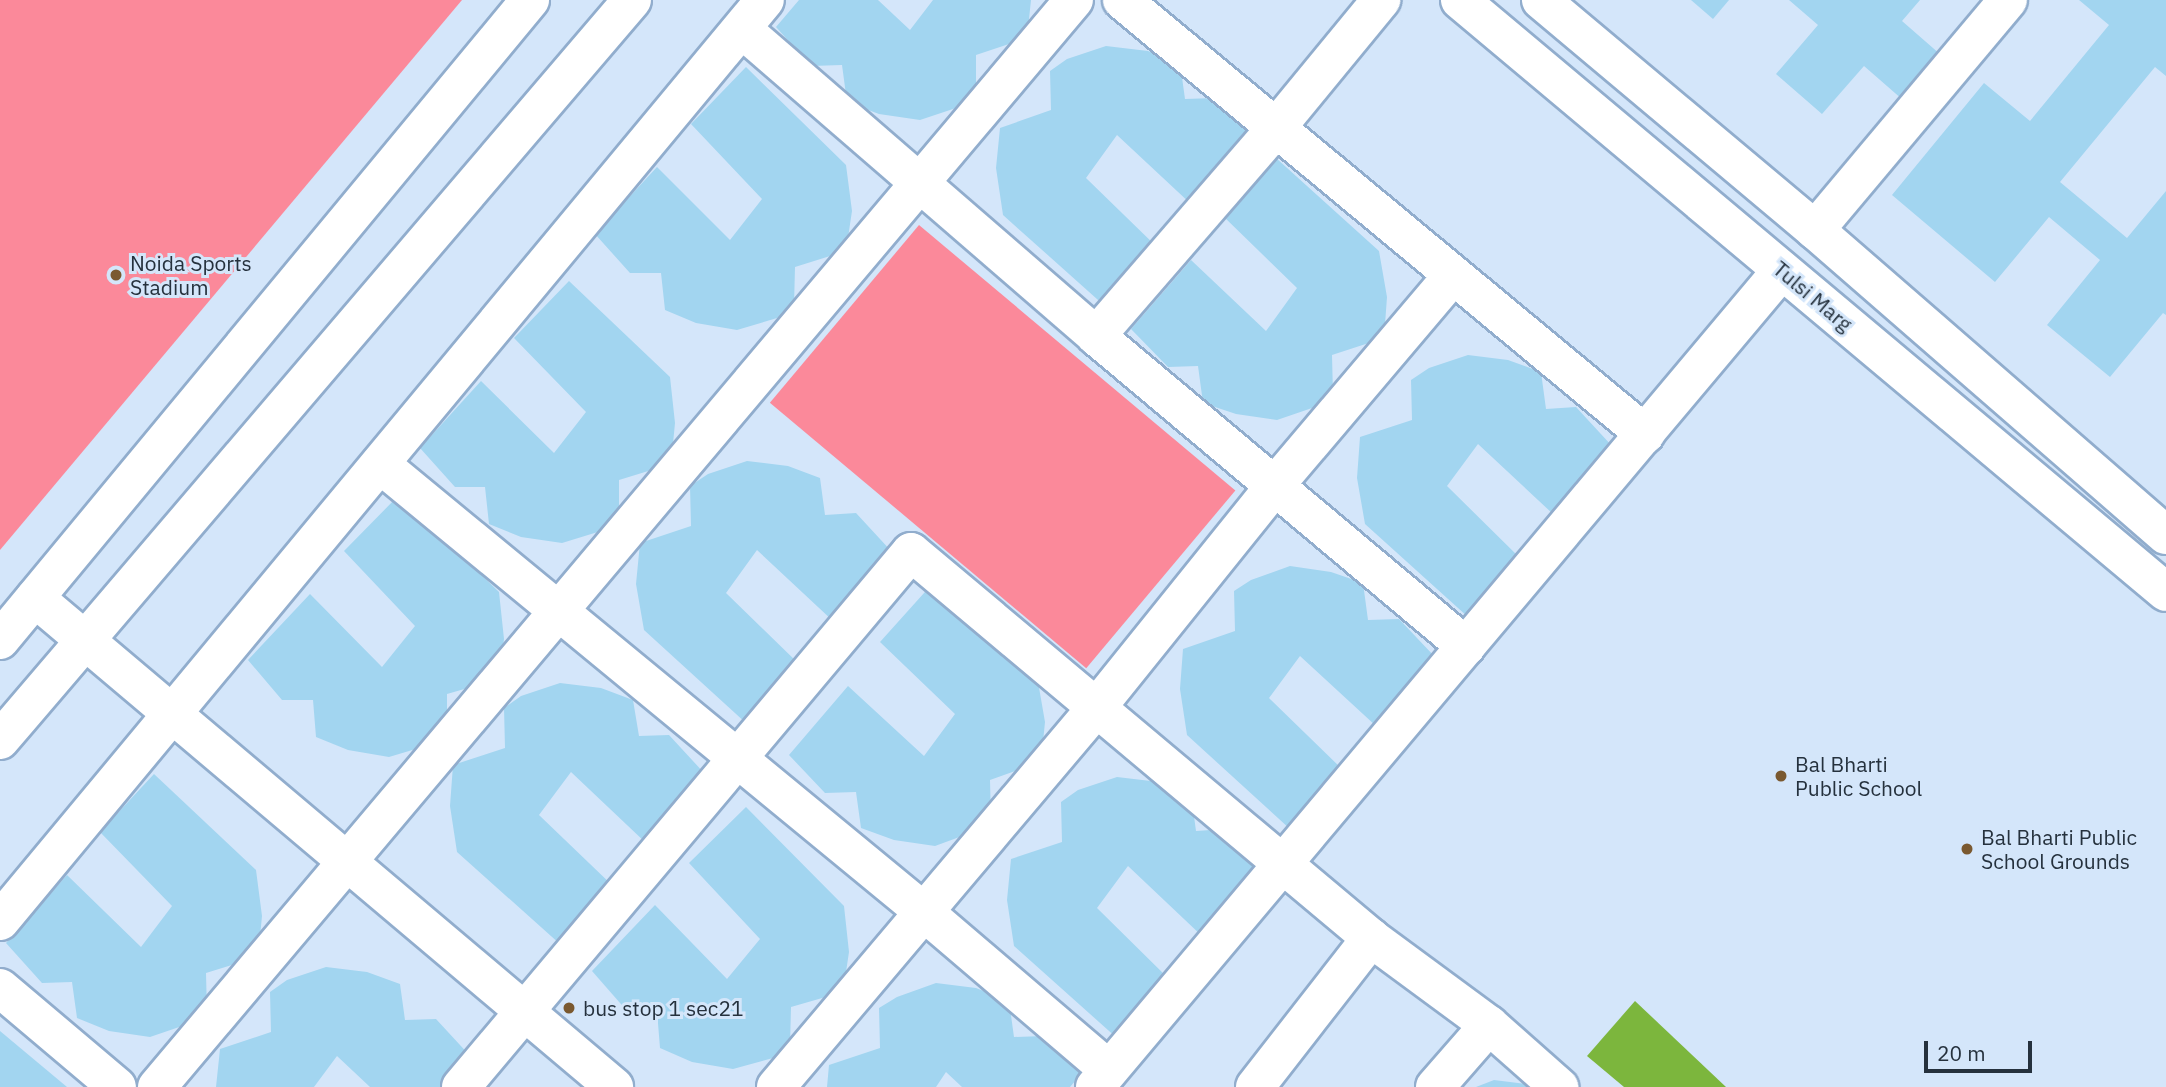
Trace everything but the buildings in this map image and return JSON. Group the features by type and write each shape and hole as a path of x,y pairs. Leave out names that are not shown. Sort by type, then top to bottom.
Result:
{"street":[{"path":"0,640 530,0"},
{"path":"0,740 632,0"},
{"path":"157,1087 1074,0"},
{"path":"1122,0 1645,434"},
{"path":"1096,336 1276,128 1381,0"},
{"name":"Tulsi Marg","path":"1460,0 2166,592"},
{"path":"1541,0 1815,230 2166,535"},
{"path":"1815,230 2008,0"},
{"path":"0,921 753,14 921,182 1096,336 1276,484 1466,647"},
{"path":"380,464 736,760 924,912 1102,1078 1782,270"},
{"path":"776,1087 1097,707 1276,484 1453,275"},
{"path":"461,1087 911,552 1284,862 1371,938 1489,1025 1559,1087"},
{"path":"35,598 614,1087"},
{"path":"1255,1087 1371,938"},
{"path":"0,988 117,1087"},
{"path":"1435,1087 1489,1025"}],"shaded area":[{"name":"Noida Sports Stadium","path":"0,0 462,0 0,550"},
{"path":"919,225 1235,490 1086,668 770,403"},
{"path":"1635,1001 1726,1087 1624,1087 1587,1056"}],"place":[{"name":"Noida Sports Stadium","path":"116,275"},
{"name":"Bal Bharti Public School","path":"1781,776"},
{"name":"Bal Bharti Public School Grounds","path":"1967,849"},
{"name":"bus stop 1 sec21","path":"569,1008"}]}
